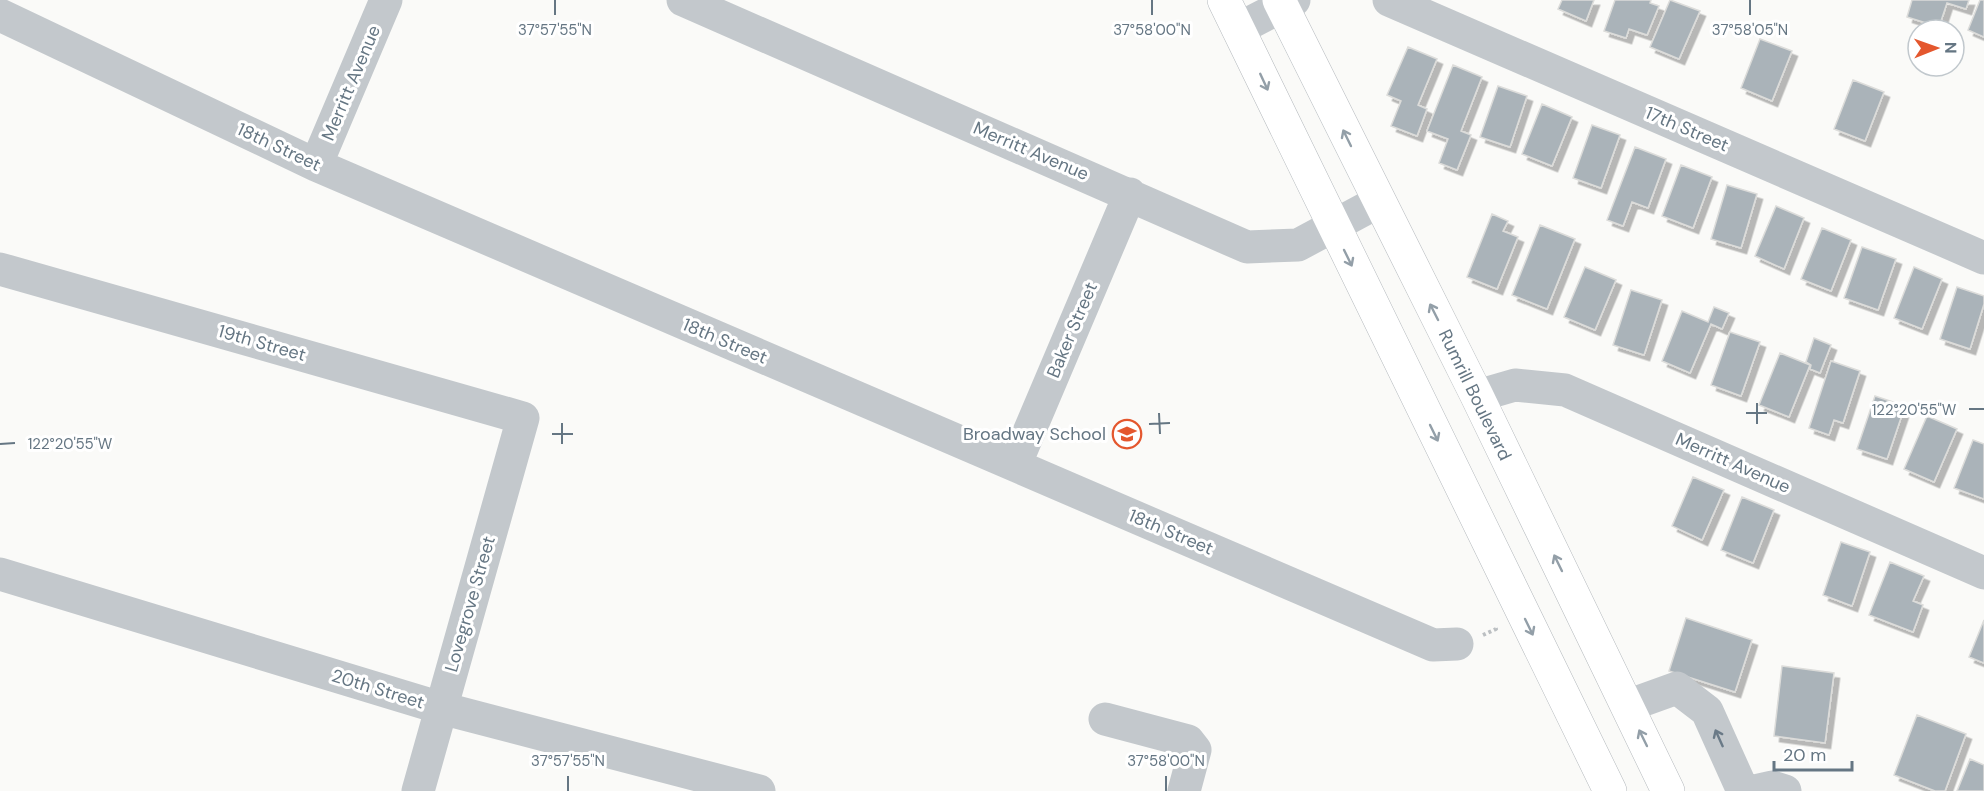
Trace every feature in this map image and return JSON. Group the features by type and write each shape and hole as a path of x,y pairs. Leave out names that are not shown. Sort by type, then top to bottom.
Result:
{"main road":[{"path":"1224,0 1332,227 1610,791"},
{"name":"Rumrill Boulevard","path":"1285,2 1378,202 1478,396 1668,791"}],"street":[{"name":"Merritt Avenue","path":"316,165 386,0"},
{"name":"Merritt Avenue","path":"683,0 1247,247 1298,245 1378,202"},
{"name":"17th Street","path":"1389,0 1984,258"},
{"path":"1238,29 1285,2"},
{"name":"18th Street","path":"0,15 316,165 1433,645 1457,644"},
{"name":"Baker Street","path":"1014,465 1130,194"},
{"name":"19th Street","path":"0,269 523,418"},
{"name":"Merritt Avenue","path":"1478,396 1515,385 1565,390 1984,573"},
{"name":"Lovegrove Street","path":"418,791 523,418"},
{"name":"20th Street","path":"0,574 441,708 759,791"},
{"path":"1627,706 1677,688 1707,711 1743,791"},
{"path":"1105,719 1188,741 1196,750 1184,791"},
{"path":"1755,791 1772,787 1785,791"}],"building":[{"path":"1562,0 1594,0 1586,21 1558,9"},
{"path":"1615,0 1651,0 1650,3 1659,6 1647,35 1629,29 1626,38 1604,31"},
{"path":"1670,0 1700,11 1679,59 1650,47"},
{"path":"1912,0 1969,0 1966,9 1947,3 1942,18 1907,17"},
{"path":"1980,0 1984,0 1984,37 1968,30"},
{"path":"1760,39 1792,51 1772,101 1741,88"},
{"path":"1408,47 1437,59 1418,105 1427,109 1417,136 1391,126 1401,101 1387,95"},
{"path":"1453,65 1482,77 1461,131 1471,135 1457,170 1439,163 1448,139 1427,131"},
{"path":"1853,80 1884,92 1865,141 1834,129"},
{"path":"1498,86 1527,96 1510,147 1480,137"},
{"path":"1542,104 1572,117 1552,166 1522,154"},
{"path":"1592,125 1620,135 1601,188 1573,178"},
{"path":"1635,147 1666,159 1648,208 1632,202 1623,226 1607,220"},
{"path":"1681,165 1712,177 1693,228 1662,216"},
{"path":"1727,185 1757,194 1741,248 1711,239"},
{"path":"1776,206 1804,218 1784,269 1755,256"},
{"path":"1492,214 1508,221 1503,231 1518,237 1497,289 1467,277"},
{"path":"1540,225 1575,239 1547,309 1512,295"},
{"path":"1822,228 1851,240 1831,291 1801,279"},
{"path":"1862,247 1896,259 1878,310 1844,298"},
{"path":"1585,267 1616,280 1595,330 1564,317"},
{"path":"1914,267 1942,279 1922,329 1894,318"},
{"path":"1957,287 1984,296 1984,304 1970,349 1940,339"},
{"path":"1631,290 1662,300 1644,355 1613,345"},
{"path":"1714,307 1729,313 1722,329 1711,324 1690,373 1662,361 1682,311 1708,322"},
{"path":"1730,332 1760,342 1741,396 1711,385"},
{"path":"1814,338 1831,345 1820,373 1810,369 1811,365 1806,362"},
{"path":"1780,353 1810,365 1789,417 1759,405"},
{"path":"1831,361 1860,371 1843,423 1834,420 1829,435 1809,428"},
{"path":"1875,396 1905,406 1887,459 1857,449"},
{"path":"1927,416 1957,429 1934,482 1904,469"},
{"path":"1973,440 1984,444 1984,499 1954,488"},
{"path":"1693,477 1724,490 1702,540 1672,526"},
{"path":"1742,497 1774,510 1753,563 1721,550"},
{"path":"1841,542 1870,552 1852,606 1823,595"},
{"path":"1890,562 1924,576 1913,601 1923,605 1913,632 1869,615"},
{"path":"1686,618 1752,640 1735,692 1669,671"},
{"path":"1984,620 1984,663 1969,657"},
{"path":"1782,666 1834,673 1825,743 1774,736"},
{"path":"1917,715 1966,734 1945,791 1935,791 1894,775"},
{"path":"1970,759 1984,765 1984,791 1957,791"}],"place":[{"name":"Broadway School","path":"1127,434"}]}
